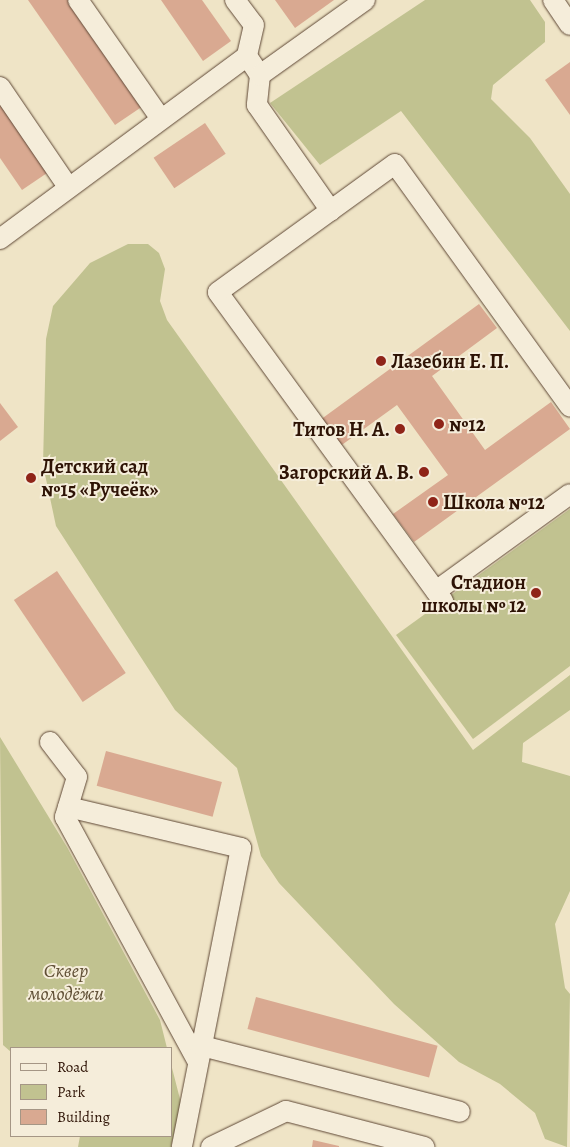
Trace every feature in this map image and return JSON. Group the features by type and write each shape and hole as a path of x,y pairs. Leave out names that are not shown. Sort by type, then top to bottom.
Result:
{"street":[{"path":"78,0 161,119"},
{"path":"0,239 247,56 254,24 235,0"},
{"path":"260,75 365,0"},
{"path":"553,0 570,25"},
{"path":"247,56 260,75 257,104 331,211"},
{"path":"0,87 70,188"},
{"path":"570,406 395,164 218,292 439,596 570,494"},
{"path":"50,742 76,777 65,817 200,1054 460,1112"},
{"path":"68,807 241,848 182,1147"},
{"path":"211,1147 286,1111 424,1147"}],"green space":[{"path":"425,0 530,0 545,22 545,42 493,85 491,99 530,138 570,194 570,331 401,111 320,165 270,103"},
{"path":"128,244 148,244 159,253 165,269 160,301 167,320 473,750 570,675 570,710 523,743 522,762 570,776 570,891 555,924 565,988 570,994 567,1147 545,1139 535,1113 500,1084 459,1062 394,1004 279,883 261,856 237,768 175,710 56,526 43,465 46,339 53,306 90,263"},
{"path":"570,509 570,666 473,739 396,635"},
{"name":"Сквер молодёжи","path":"0,737 67,847 160,1020 167,1047 10,1047 10,1051 3,1045"},
{"path":"172,1068 181,1103 171,1147 78,1147 80,1137 172,1137"}],"building":[{"path":"28,0 69,0 143,106 115,125"},
{"path":"161,0 202,0 231,41 203,61"},
{"path":"275,0 334,0 295,28"},
{"path":"570,62 570,115 545,80"},
{"path":"0,99 50,171 22,190 0,158"},
{"path":"205,123 226,154 174,188 154,158"},
{"name":"№12","path":"479,304 497,328 432,376 485,450 551,402 570,429 414,542 393,514 448,475 397,405 339,447 320,420"},
{"path":"0,403 18,427 0,441"},
{"path":"57,571 126,673 83,702 14,600"},
{"path":"106,751 222,782 213,817 97,786"},
{"path":"256,997 438,1046 429,1078 247,1029"},
{"path":"313,1140 339,1146 339,1147 312,1147"}],"place":[{"name":"Лазебин Е. П.","path":"381,361"},
{"name":"№12","path":"439,424"},
{"name":"Титов Н. А.","path":"400,429"},
{"name":"Загорский А. В.","path":"424,472"},
{"name":"Детский сад №15 «Ручеёк»","path":"31,478"},
{"name":"Школа №12","path":"433,502"},
{"name":"Стадион школы № 12","path":"536,593"}]}
